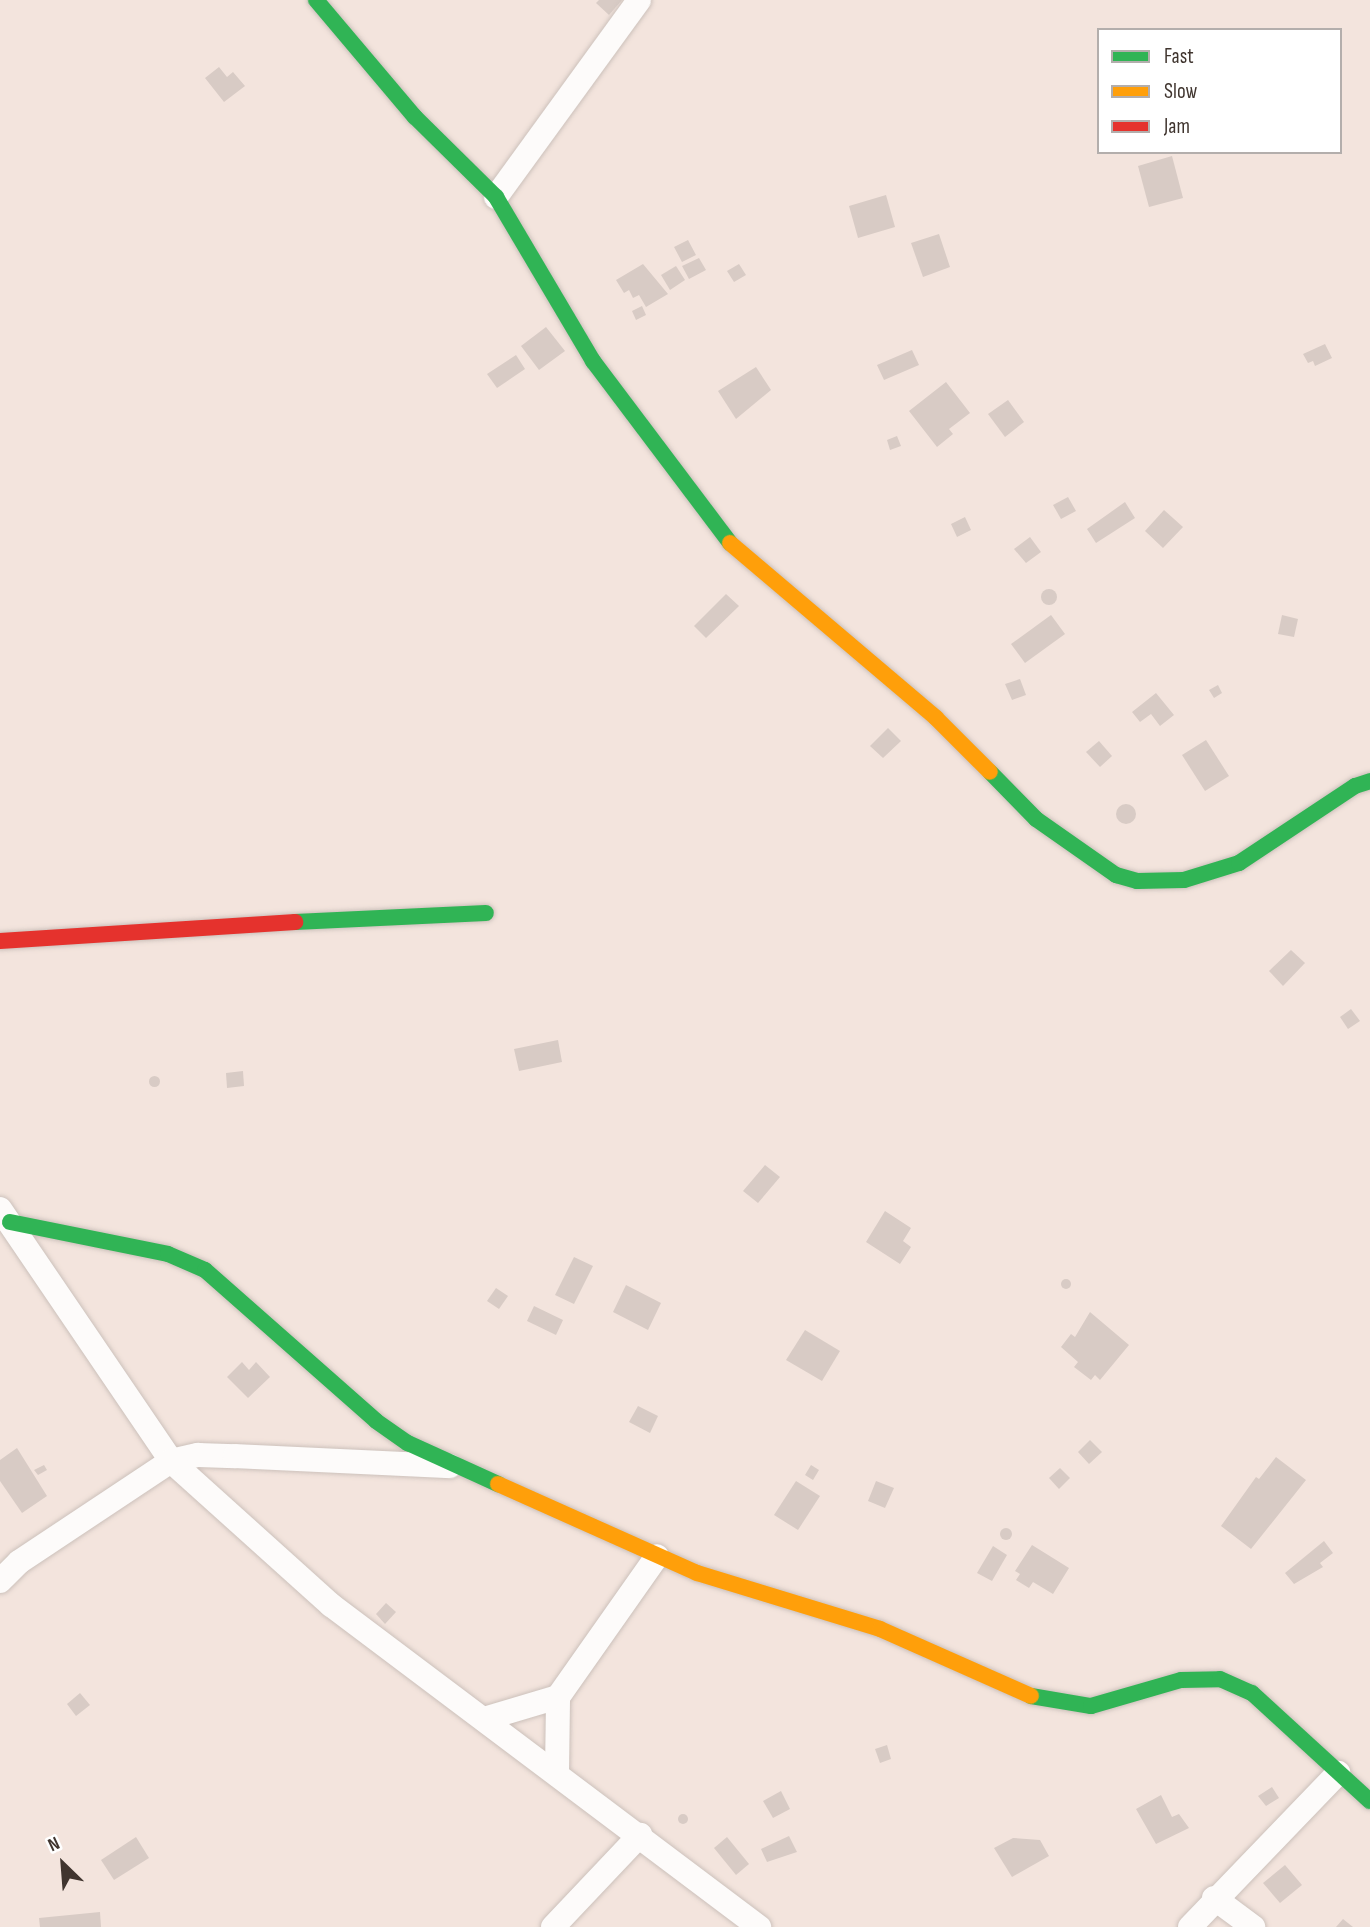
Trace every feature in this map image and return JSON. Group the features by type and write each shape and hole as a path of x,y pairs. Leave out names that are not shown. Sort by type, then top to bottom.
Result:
{"street":[{"path":"316,0 415,117 496,197 593,361 720,535 936,718 1036,819 1116,875 1137,881 1184,880 1216,873 1370,781"},
{"path":"496,197 639,0"},
{"path":"0,941 486,913"},
{"path":"5,1215 171,1461 193,1477 284,1567 759,1927"},
{"path":"5,1215 168,1254 205,1270 376,1421 454,1466 657,1556 697,1573 880,1629 1042,1701 1091,1706 1181,1680 1220,1679 1252,1693 1370,1801"},
{"path":"0,1581 19,1562 171,1461 235,1456 454,1466"},
{"path":"557,1772 558,1697 657,1556"},
{"path":"484,1718 558,1697"},
{"path":"1190,1927 1214,1898 1338,1773"},
{"path":"553,1927 640,1835"},
{"path":"1214,1898 1252,1927"}],"building":[{"path":"599,0 622,0 609,15 596,3"},
{"path":"219,67 227,77 233,72 245,86 224,102 205,78"},
{"path":"1172,156 1183,198 1149,207 1138,166"},
{"path":"886,195 895,227 858,238 849,206"},
{"path":"939,234 950,267 923,277 911,243"},
{"path":"688,240 696,255 682,262 674,247"},
{"path":"699,258 706,270 689,279 682,266"},
{"path":"643,264 668,294 646,307 639,295 633,298 629,290 624,293 616,280"},
{"path":"739,264 746,275 734,282 727,271"},
{"path":"676,266 685,280 670,290 661,275"},
{"path":"642,306 646,315 636,320 632,311"},
{"path":"546,327 565,351 539,370 521,346"},
{"path":"1325,344 1332,358 1315,366 1313,361 1308,363 1303,354"},
{"path":"912,350 919,365 884,380 877,365"},
{"path":"516,355 525,369 497,388 487,374"},
{"path":"756,367 771,390 736,419 718,391"},
{"path":"946,382 970,413 949,429 953,434 937,447 909,411"},
{"path":"1008,400 1024,422 1005,437 988,414"},
{"path":"897,436 901,446 890,450 887,440"},
{"path":"1068,497 1076,511 1061,519 1053,505"},
{"path":"1125,502 1135,518 1096,543 1087,529"},
{"path":"1164,510 1183,527 1163,548 1145,531"},
{"path":"965,517 971,530 957,537 951,524"},
{"path":"1030,537 1041,552 1026,563 1014,549"},
{"path":"1049,589 1055,591 1055,603 1049,605 1043,603 1041,597 1043,591"},
{"path":"726,594 739,606 706,638 694,626"},
{"path":"1051,615 1065,634 1025,663 1011,644"},
{"path":"1282,615 1298,619 1294,637 1278,634"},
{"path":"1020,679 1026,695 1012,700 1005,684"},
{"path":"1218,685 1222,693 1214,698 1209,690"},
{"path":"1156,693 1174,715 1160,726 1151,714 1140,722 1132,712"},
{"path":"888,728 901,741 883,758 870,746"},
{"path":"1206,740 1229,776 1205,791 1182,755"},
{"path":"1099,741 1112,756 1100,767 1086,752"},
{"path":"1126,804 1133,807 1136,814 1133,821 1126,824 1119,821 1116,814 1119,807"},
{"path":"1291,950 1305,963 1283,986 1269,971"},
{"path":"1351,1009 1360,1021 1348,1029 1340,1017"},
{"path":"558,1040 562,1062 519,1071 514,1049"},
{"path":"243,1071 244,1086 227,1088 226,1073"},
{"path":"154,1076 158,1077 158,1085 154,1086 150,1085 149,1081 150,1077"},
{"path":"765,1165 780,1177 758,1203 743,1191"},
{"path":"885,1211 911,1228 903,1241 911,1247 900,1264 866,1242"},
{"path":"574,1257 593,1266 574,1304 555,1295"},
{"path":"1066,1279 1070,1280 1070,1288 1066,1289 1062,1288 1061,1284 1062,1280"},
{"path":"626,1285 661,1303 648,1330 613,1312"},
{"path":"496,1288 508,1296 499,1309 487,1301"},
{"path":"534,1306 563,1320 556,1335 527,1321"},
{"path":"1090,1312 1129,1345 1100,1380 1095,1375 1091,1380 1074,1367 1078,1362 1061,1347 1071,1334 1075,1337"},
{"path":"805,1330 840,1351 822,1381 786,1360"},
{"path":"242,1362 249,1370 256,1362 270,1377 248,1398 227,1377"},
{"path":"638,1406 658,1416 650,1433 629,1422"},
{"path":"1090,1440 1102,1452 1089,1464 1078,1452"},
{"path":"17,1448 47,1496 22,1513 0,1481 0,1460"},
{"path":"1276,1457 1306,1480 1251,1549 1221,1526 1256,1477 1259,1479"},
{"path":"44,1465 47,1470 38,1475 34,1470"},
{"path":"811,1465 819,1470 813,1480 805,1475"},
{"path":"1060,1468 1070,1478 1059,1489 1049,1478"},
{"path":"796,1481 820,1496 798,1530 774,1515"},
{"path":"876,1481 894,1488 885,1508 868,1501"},
{"path":"1006,1528 1012,1534 1006,1540 1000,1534"},
{"path":"1324,1541 1333,1553 1320,1563 1323,1567 1294,1584 1285,1573"},
{"path":"1032,1545 1069,1568 1053,1594 1033,1582 1029,1588 1016,1580 1020,1574 1015,1571"},
{"path":"993,1546 1007,1555 992,1581 977,1573"},
{"path":"386,1603 396,1612 385,1624 376,1614"},
{"path":"80,1693 90,1705 76,1716 67,1704"},
{"path":"887,1745 891,1759 880,1763 875,1749"},
{"path":"1272,1787 1279,1798 1266,1806 1258,1796"},
{"path":"781,1791 790,1809 773,1818 763,1801"},
{"path":"1161,1795 1172,1817 1179,1814 1189,1828 1156,1844 1136,1809"},
{"path":"683,1814 688,1819 683,1824 678,1819"},
{"path":"789,1836 797,1852 767,1862 761,1849"},
{"path":"136,1837 149,1858 114,1880 101,1860"},
{"path":"727,1837 749,1864 736,1875 714,1848"},
{"path":"1013,1838 1040,1840 1049,1856 1012,1877 994,1848"},
{"path":"1285,1865 1302,1885 1280,1903 1263,1883"},
{"path":"100,1912 101,1927 40,1927 39,1918"},
{"path":"1343,1919 1353,1927 1336,1927"}],"traffic: fast":[{"path":"316,0 415,117 496,197 593,361 730,543"},
{"path":"990,772 1036,819 1116,875 1137,881 1184,880 1239,863 1355,786 1370,781"},
{"path":"295,922 486,913"},
{"path":"10,1222 168,1254 205,1270 376,1421 408,1443 498,1484"},
{"path":"1031,1696 1091,1706 1181,1680 1220,1679 1252,1693 1370,1801"}],"traffic: slow":[{"path":"730,543 936,718 990,772"},
{"path":"498,1484 697,1573 880,1629 1031,1696"}],"traffic: jam":[{"path":"0,941 295,922"}]}
